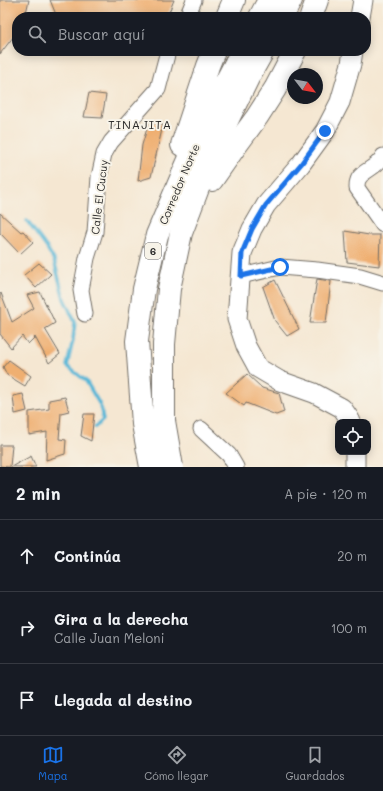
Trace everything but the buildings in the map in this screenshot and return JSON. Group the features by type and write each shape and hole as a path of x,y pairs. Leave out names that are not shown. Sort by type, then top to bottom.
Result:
{"highway":[{"path":"229,12 234,0"},
{"path":"263,12 269,0"},
{"path":"285,12 291,0"},
{"path":"313,12 317,0"},
{"path":"157,235 180,150 212,56"},
{"name":"Corredor Norte","path":"151,467 143,424 138,341 144,290 157,235 210,112 239,56"},
{"name":"Corredor Norte","path":"172,467 164,421 164,344 169,289 181,233 203,175 218,141 260,56"},
{"path":"181,233 210,185 257,117 292,56"}],"main road":[{"path":"361,12 363,0"},
{"path":"350,419 342,408 314,393 280,381 258,368 246,346 238,319 242,253 252,229 266,205 301,164 325,131 340,102 353,56"},
{"path":"355,455 355,467"}],"street":[{"path":"189,12 194,0"},
{"name":"Calle El Cucuy","path":"85,314 81,290 87,258 96,232 99,177 104,154 111,142 158,89 167,56"},
{"path":"383,156 378,164 360,177 357,182 357,188 383,225"},
{"path":"241,276 280,267 360,276 383,283"},
{"path":"201,430 229,456 236,467"}],"waterway":[{"path":"27,221 54,260 64,299 75,322 73,340 67,366 86,381 100,405 103,420 95,427"}],"district":[{"name":"TINAJITA","path":"140,124"}],"route":[{"path":"280,267 241,276 242,253 252,229 266,205 301,164 325,131"}]}
